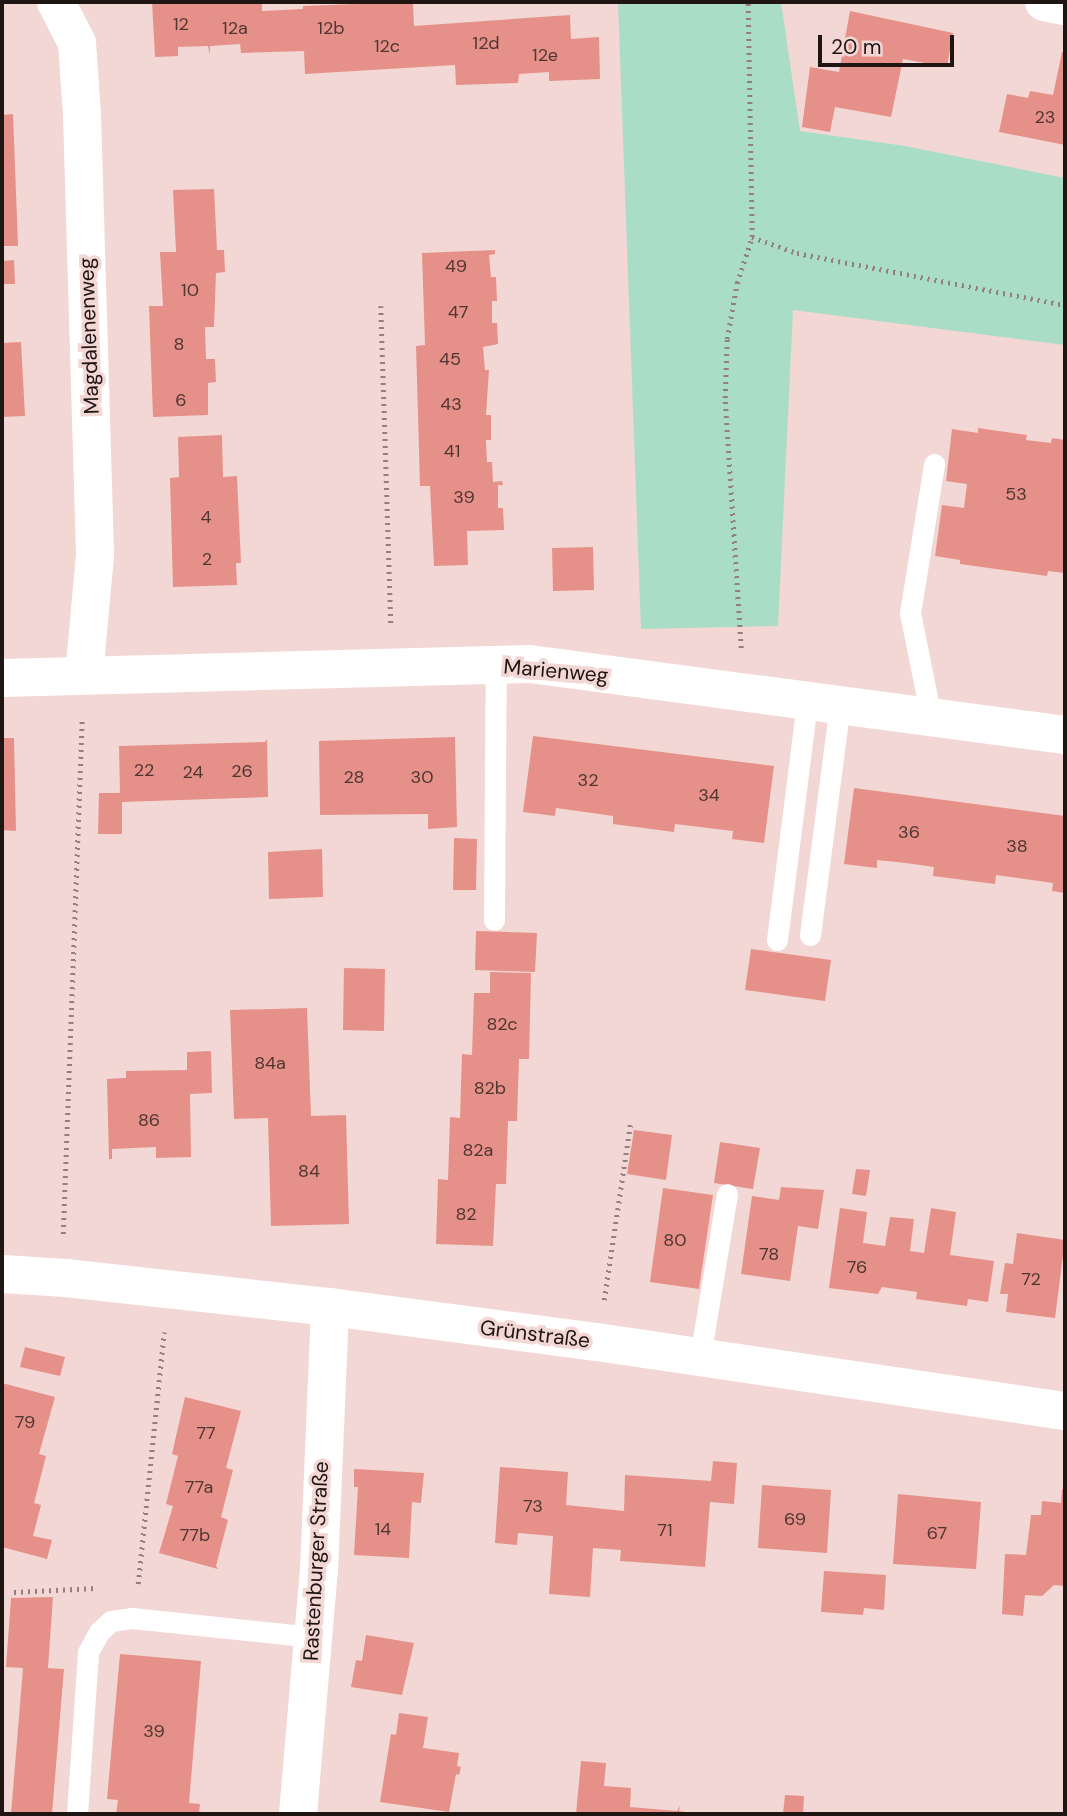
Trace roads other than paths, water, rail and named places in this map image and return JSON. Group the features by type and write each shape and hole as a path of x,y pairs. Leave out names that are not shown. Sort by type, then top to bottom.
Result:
{"street":[{"name":"Magdalenenweg","path":"56,2 77,43 82,115 95,555 83,676"},
{"path":"1044,2 1065,6"},
{"name":"Marienweg","path":"2,678 530,664 1065,735"},
{"name":"Grünstraße","path":"2,1274 66,1278 330,1307 597,1342 1065,1411"},
{"name":"Rastenburger Straße","path":"298,1814 313,1637 330,1307"}],"lane":[{"path":"931,717 910,613 934,464"},
{"path":"494,919 496,665"},
{"path":"810,935 824,702"},
{"path":"776,940 824,702"},
{"path":"700,1357 727,1194"},
{"path":"77,1814 88,1651 99,1632 111,1621 132,1618 313,1637"}]}
